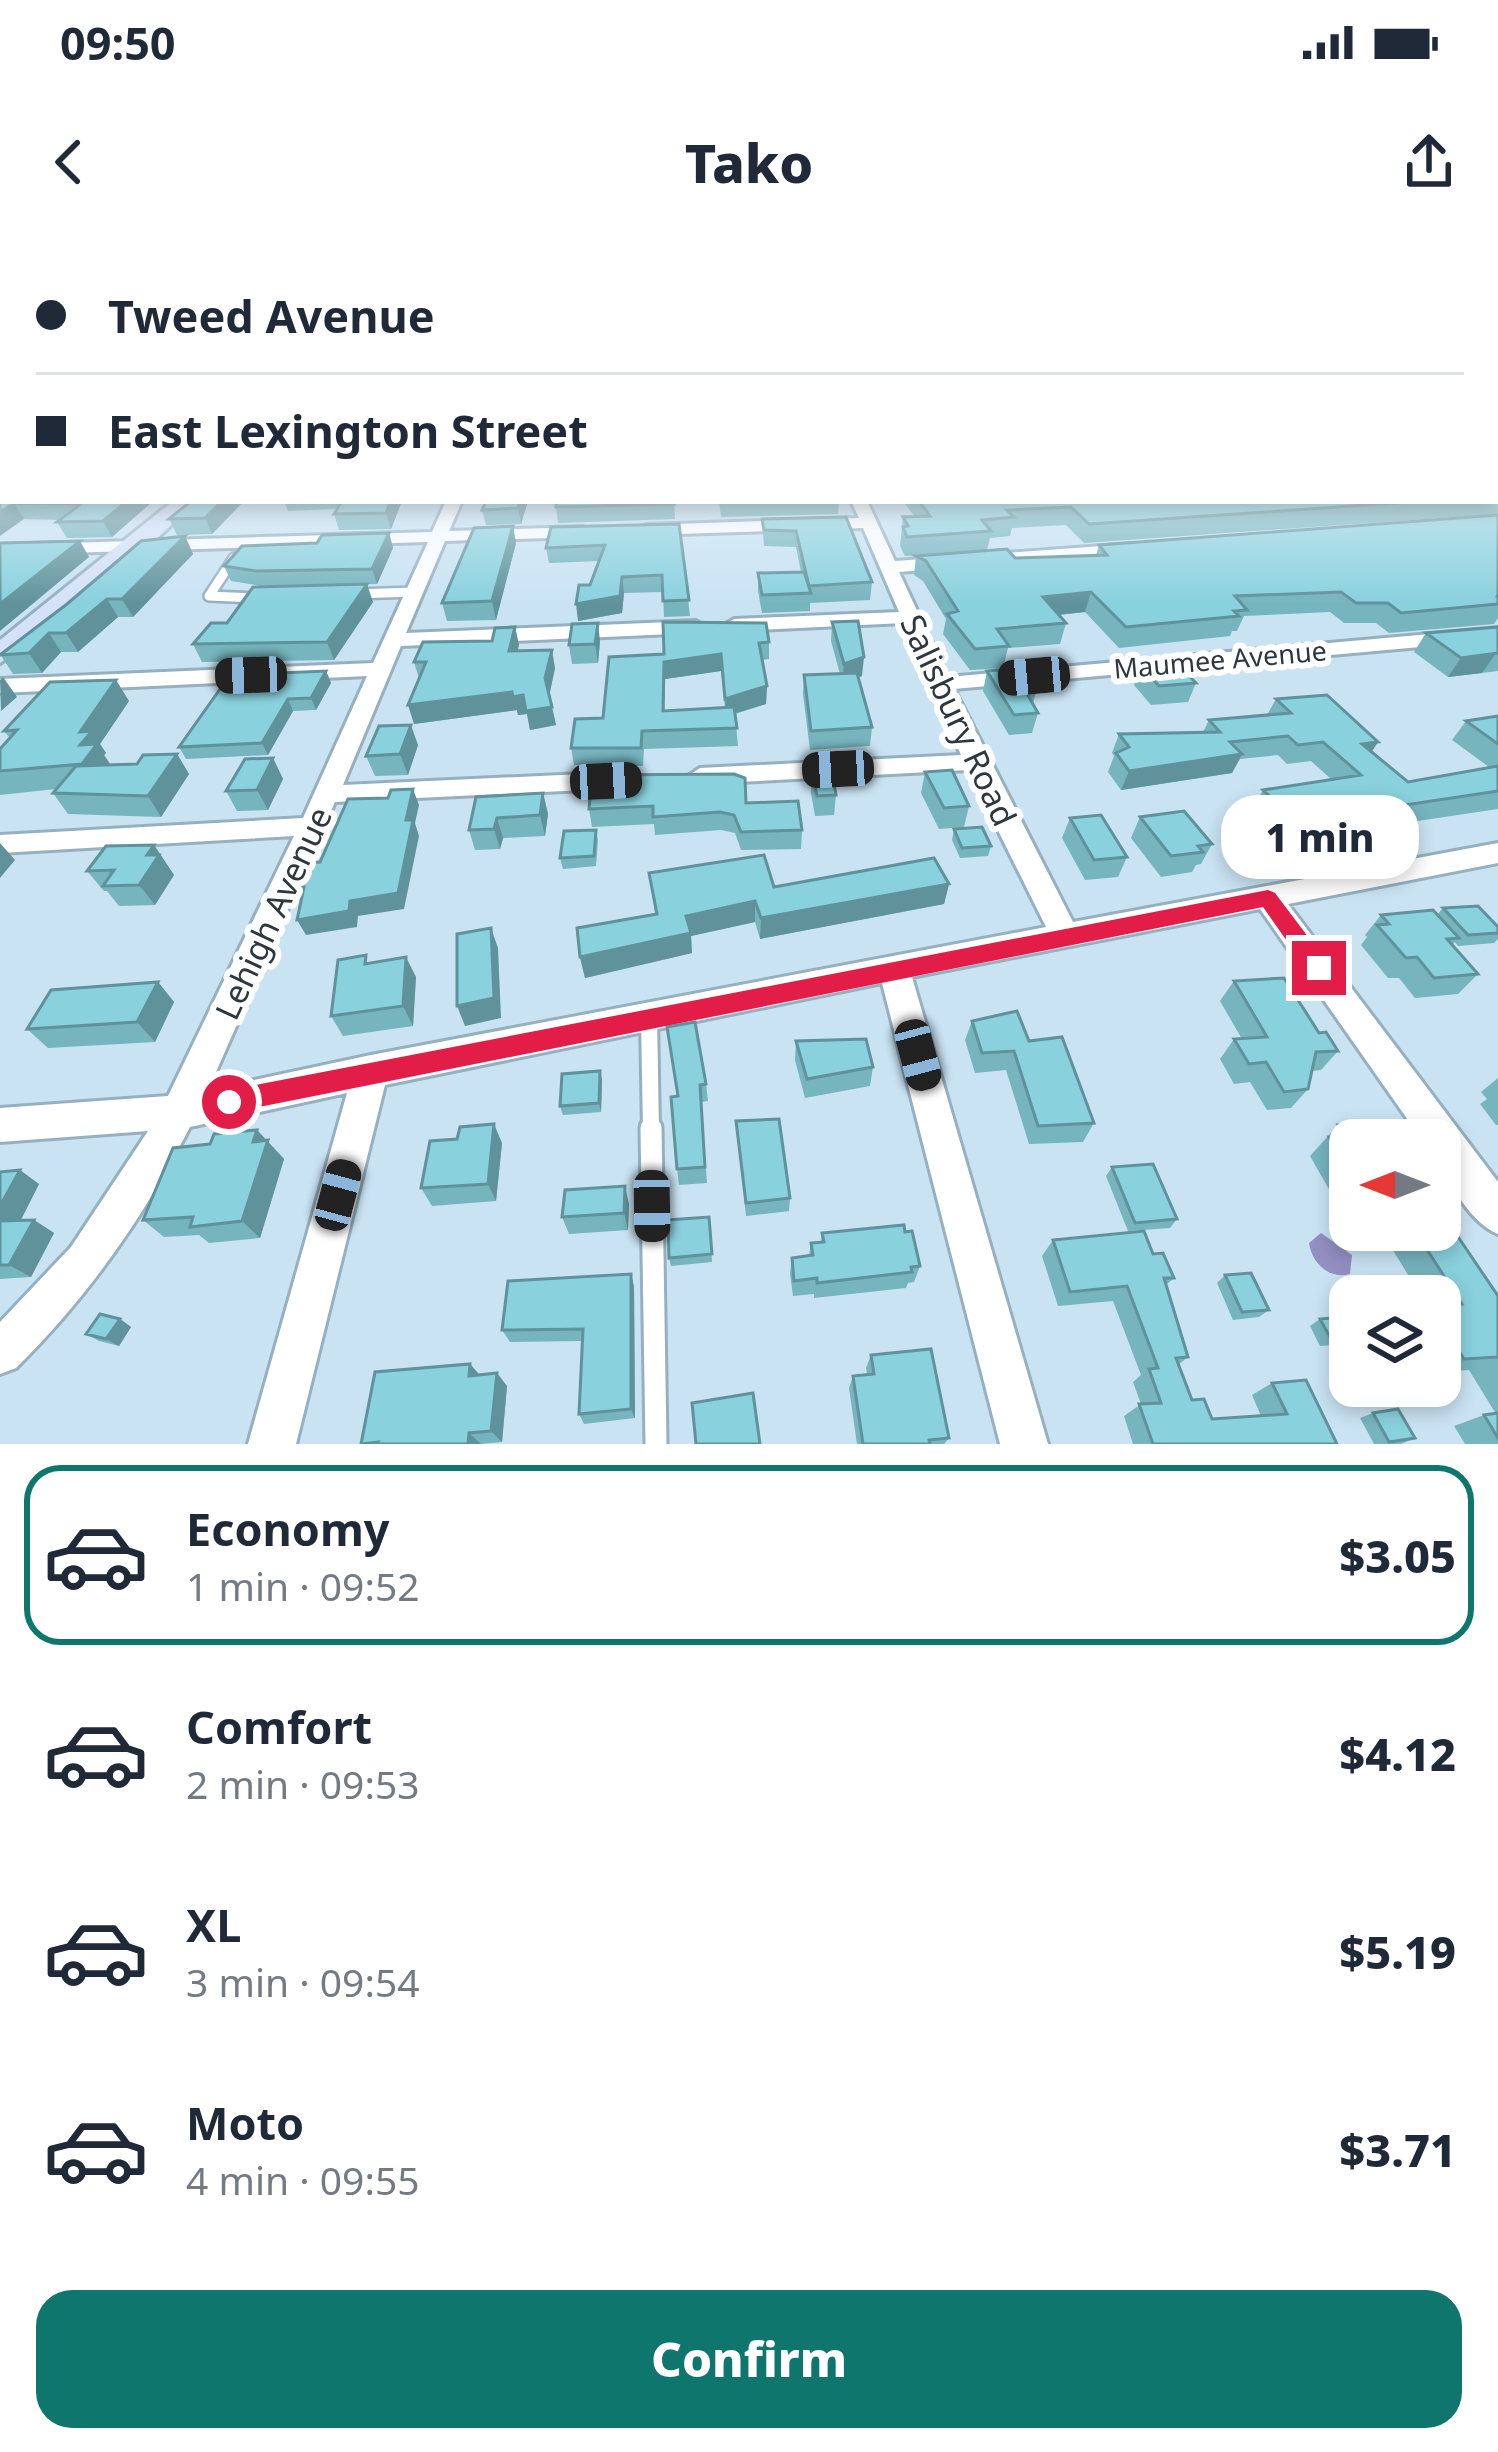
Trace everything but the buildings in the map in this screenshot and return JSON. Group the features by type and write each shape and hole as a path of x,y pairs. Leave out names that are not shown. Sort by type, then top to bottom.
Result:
{"main road":[{"path":"0,654 134,549 183,504"}],"street":[{"name":"Lehigh Avenue","path":"0,1352 112,1230 181,1112 328,794 453,504"},
{"name":"Salisbury Road","path":"860,504 978,762 1065,935"},
{"path":"636,530 868,523"},
{"path":"0,550 613,531"},
{"path":"889,566 1150,548"},
{"path":"394,640 910,617"},
{"name":"Maumee Avenue","path":"941,684 1498,634"},
{"path":"0,686 382,669"},
{"path":"328,794 978,762"},
{"path":"0,844 313,826"},
{"path":"0,1125 181,1112 649,1015 1498,853"},
{"path":"1268,898 1498,1214"},
{"path":"894,969 1024,1444"},
{"path":"272,1444 371,1070"}],"lane":[{"path":"245,545 208,590 209,596 272,597"},
{"path":"344,595 415,592"},
{"path":"649,1015 656,1444"}],"shaded area":[{"path":"1321,1233 1329,1239 1329,1251 1352,1255 1350,1274 1329,1272 1318,1263 1309,1243"}],"route":[{"path":"229,1102 602,1024 1268,898 1319,968"}]}
